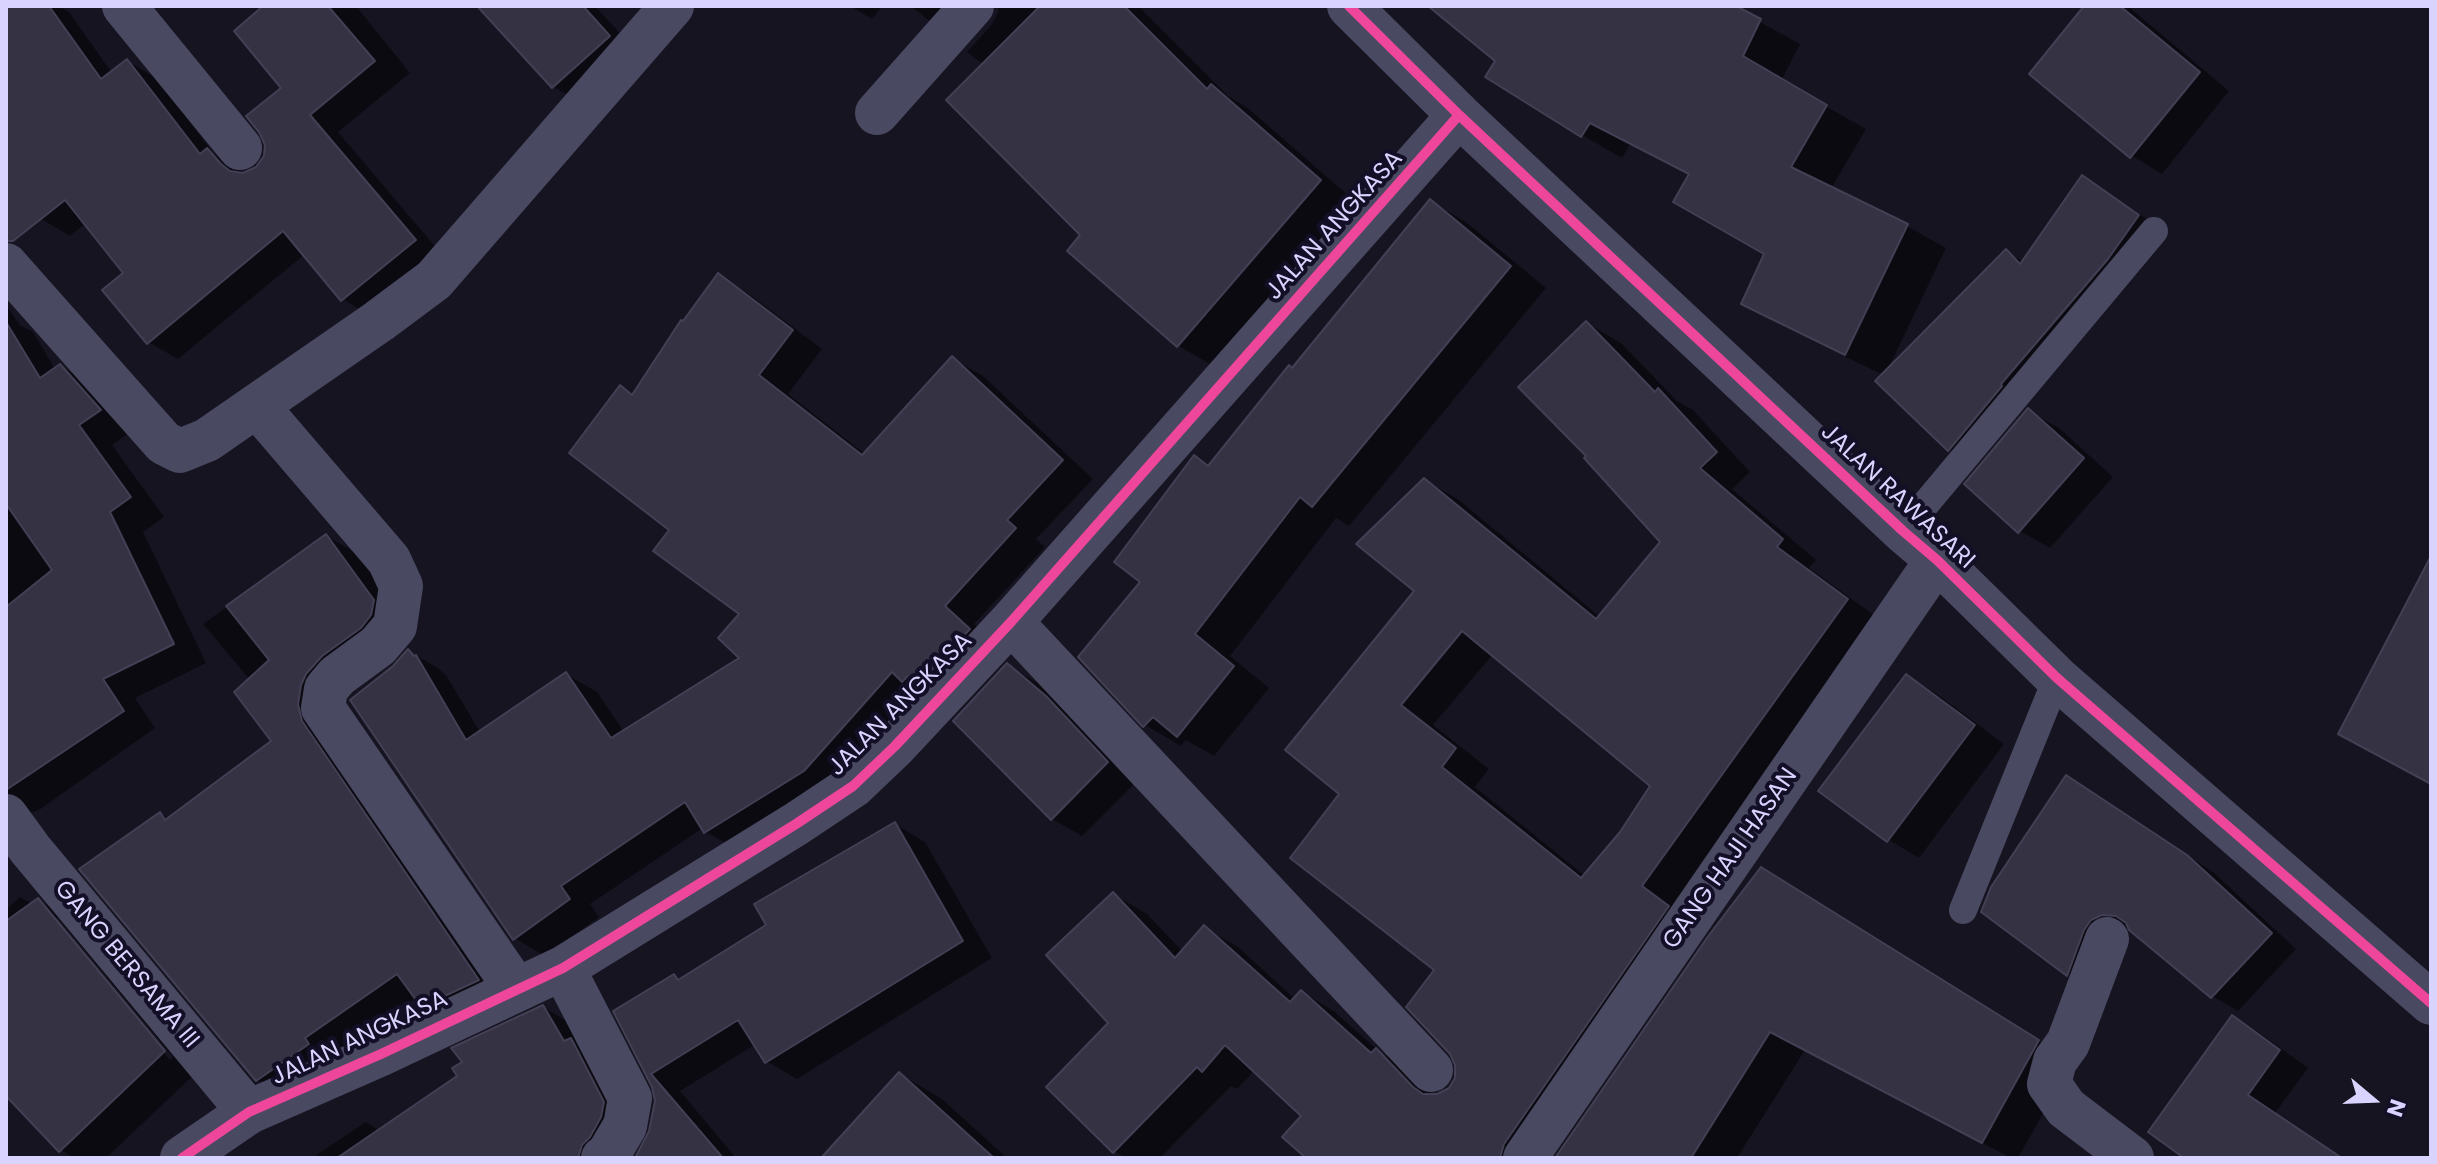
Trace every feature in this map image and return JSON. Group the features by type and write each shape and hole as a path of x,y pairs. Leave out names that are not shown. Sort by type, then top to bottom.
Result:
{"street":[{"path":"124,6 240,148"},
{"path":"877,113 972,6"},
{"name":"JALAN RAWASARI","path":"1349,6 1459,115 1937,560 2057,678 2431,1003"},
{"path":"6,265 164,443 180,451 207,440 434,280 652,14"},
{"name":"JALAN ANGKASA","path":"182,1158 249,1112 563,968 853,786 895,746 1011,622 1459,115"},
{"path":"257,406 389,560 401,586 395,626 378,646 337,676 326,689 323,708 516,989"},
{"name":"GANG HAJI HASAN","path":"1525,1158 1937,560"},
{"path":"1011,622 1431,1070"},
{"name":"GANG BERSAMA III","path":"14,844 249,1112"},
{"path":"2107,939 2068,1043 2055,1061 2049,1084 2066,1108 2132,1158"},
{"path":"563,968 630,1098 625,1126 608,1155 603,1158"}],"lane":[{"path":"1903,531 2154,231"},
{"path":"1963,910 2057,678"}],"building":[{"path":"6,6 49,6 101,79 127,59 200,154 207,148 230,171 243,173 256,167 264,156 265,145 246,116 281,88 234,31 263,6 328,6 375,61 310,115 416,240 341,301 283,231 147,344 102,290 123,273 65,200 13,241 6,241"},
{"path":"477,6 583,6 610,36 552,88"},
{"path":"1040,6 1124,6 1207,89 1211,84 1321,180 1177,347 1067,251 1080,235 946,100"},
{"path":"1428,6 1736,6 1761,19 1743,56 1827,105 1791,167 1908,224 1845,355 1741,304 1764,254 1673,202 1689,174 1590,123 1581,137 1485,77 1495,61"},
{"path":"2084,6 2120,6 2200,72 2130,158 2029,74"},
{"path":"2082,175 2139,215 2108,259 1948,451 1875,381 2006,249 2020,264"},
{"path":"1430,199 1511,266 1312,507 1300,497 1195,634 1234,666 1177,737 1153,717 1143,727 1078,657 1140,582 1114,562 1194,455 1208,466"},
{"path":"718,273 793,330 759,375 862,455 952,356 1063,460 1007,520 1016,528 945,606 970,629 917,686 908,676 902,682 892,672 804,771 704,833 685,802 561,886 570,899 513,940 350,700 393,666 408,649 416,655 466,740 566,672 611,738 739,658 718,638 739,614 653,551 669,530 569,453 620,385 632,395 681,320"},
{"path":"1586,321 1655,392 1658,388 1717,452 1700,468 1783,539 1777,547 1848,599 1642,886 1669,906 1504,1144 1500,1158 1306,1158 1282,1137 1301,1116 1225,1045 1202,1072 1197,1067 1113,1153 1046,1087 1108,1023 1046,955 1113,892 1175,958 1204,925 1290,1002 1301,990 1371,1053 1376,1048 1423,1094 1437,1094 1449,1088 1455,1078 1455,1065 1450,1054 1406,1007 1434,970 1290,858 1339,794 1285,750 1414,591 1356,544 1424,478 1596,619 1660,542 1584,458 1586,456 1518,387","holes":["1462,631 1650,786 1620,832 1581,878 1442,767 1456,748 1401,705"]},
{"path":"6,322 40,378 60,364 101,410 79,425 131,497 110,512 174,644 103,679 124,711 6,790 6,607 52,570 6,504"},
{"path":"2028,408 2084,458 2018,533 1964,484"},
{"path":"326,534 374,600 371,615 361,628 322,656 306,674 298,704 302,721 479,980 421,1007 397,974 305,1038 309,1044 256,1081 79,869 160,812 165,820 271,741 234,692 269,660 226,606"},
{"path":"2431,556 2431,784 2338,734"},
{"path":"1007,663 1046,696 1108,762 1051,820 953,721"},
{"path":"1906,674 1975,725 1887,842 1818,791"},
{"path":"2066,775 2187,855 2272,933 2211,998 2116,916 2102,915 2091,920 2084,930 2067,976 1981,912 1991,887"},
{"path":"895,822 963,941 765,1063 738,1020 651,1074 723,1158 635,1158 649,1131 655,1101 652,1087 613,1011 674,974 678,980 766,925 754,904"},
{"path":"1761,867 2039,1040 1982,1143 1770,1032 1691,1158 1555,1158 1709,935"},
{"path":"38,898 165,1051 59,1152 6,1096 6,921"},
{"path":"543,1005 564,1041 571,1038 604,1102 601,1117 582,1145 578,1158 337,1158 457,1076 452,1068 462,1062 451,1048"},
{"path":"2232,1015 2280,1050 2248,1095 2342,1158 2184,1158 2148,1132"},
{"path":"899,1072 994,1158 821,1158"}],"cycle path":[{"path":"1349,6 1459,115 1937,560 2057,678 2431,1003"},
{"path":"182,1158 249,1112 563,968 853,786 895,746 1011,622 1459,115"}]}
